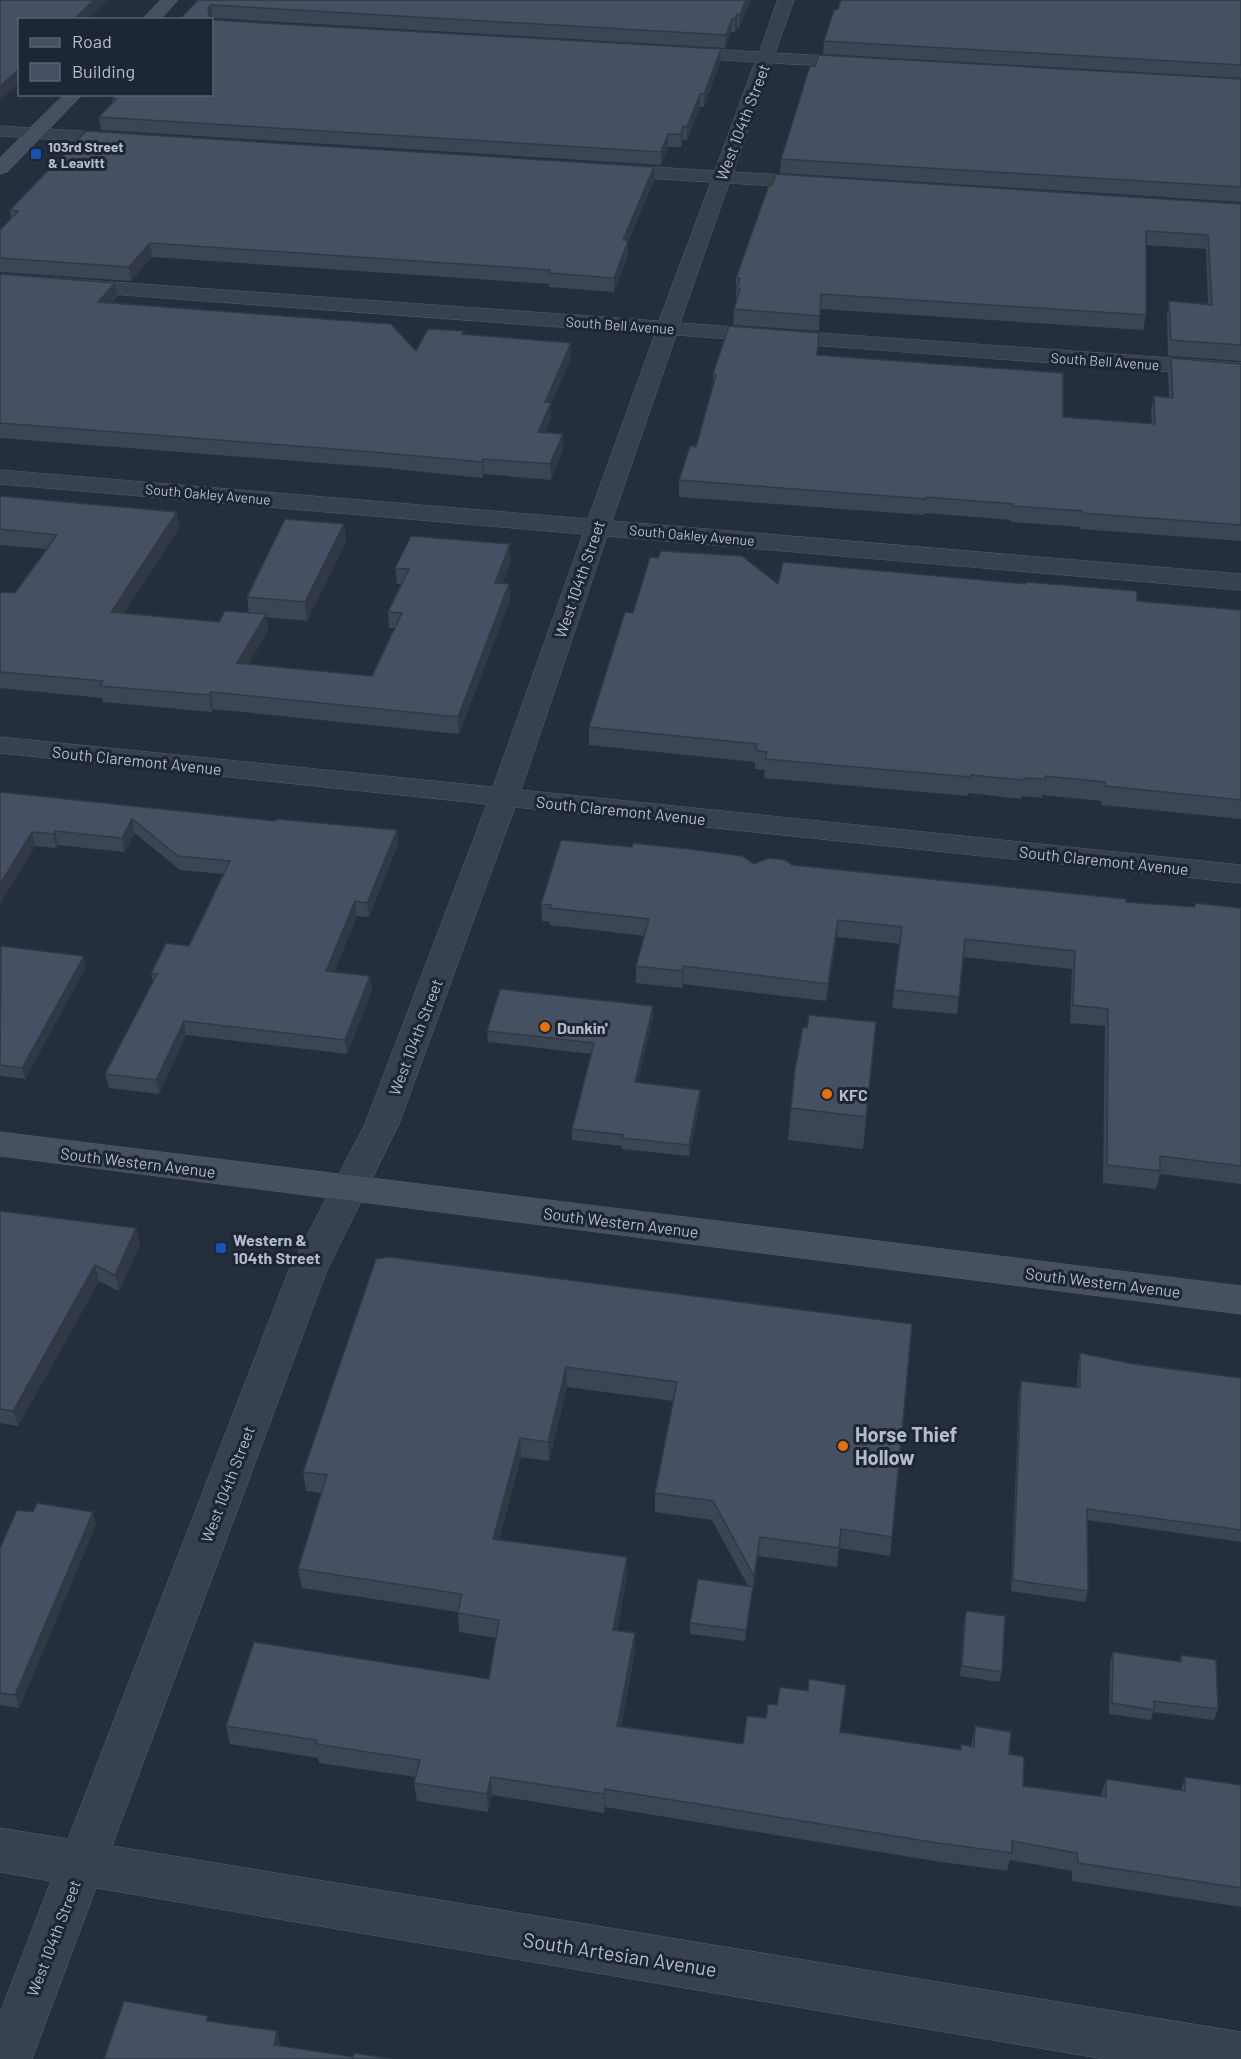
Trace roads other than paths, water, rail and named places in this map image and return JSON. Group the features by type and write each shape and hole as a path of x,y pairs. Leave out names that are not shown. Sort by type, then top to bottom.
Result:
{"main road":[{"path":"152,18 170,0"},
{"path":"0,168 73,96"},
{"name":"South Western Avenue","path":"0,1144 1241,1300"}],"street":[{"name":"West 104th Street","path":"7,2059 308,1270 382,1124 504,798 597,527 786,0"},
{"path":"654,51 876,63"},
{"path":"0,131 145,140"},
{"path":"596,169 837,184"},
{"name":"South Bell Avenue","path":"0,280 1241,370"},
{"name":"South Oakley Avenue","path":"0,477 1241,582"},
{"name":"South Claremont Avenue","path":"0,745 1241,874"},
{"name":"South Artesian Avenue","path":"0,1850 1241,2057"}],"place":[{"name":"103rd Street & Leavitt","path":"36,154"},
{"name":"Dunkin'","path":"545,1027"},
{"name":"KFC","path":"827,1094"},
{"name":"Western & 104th Street","path":"221,1248"},
{"name":"Horse Thief Hollow","path":"843,1446"}]}
